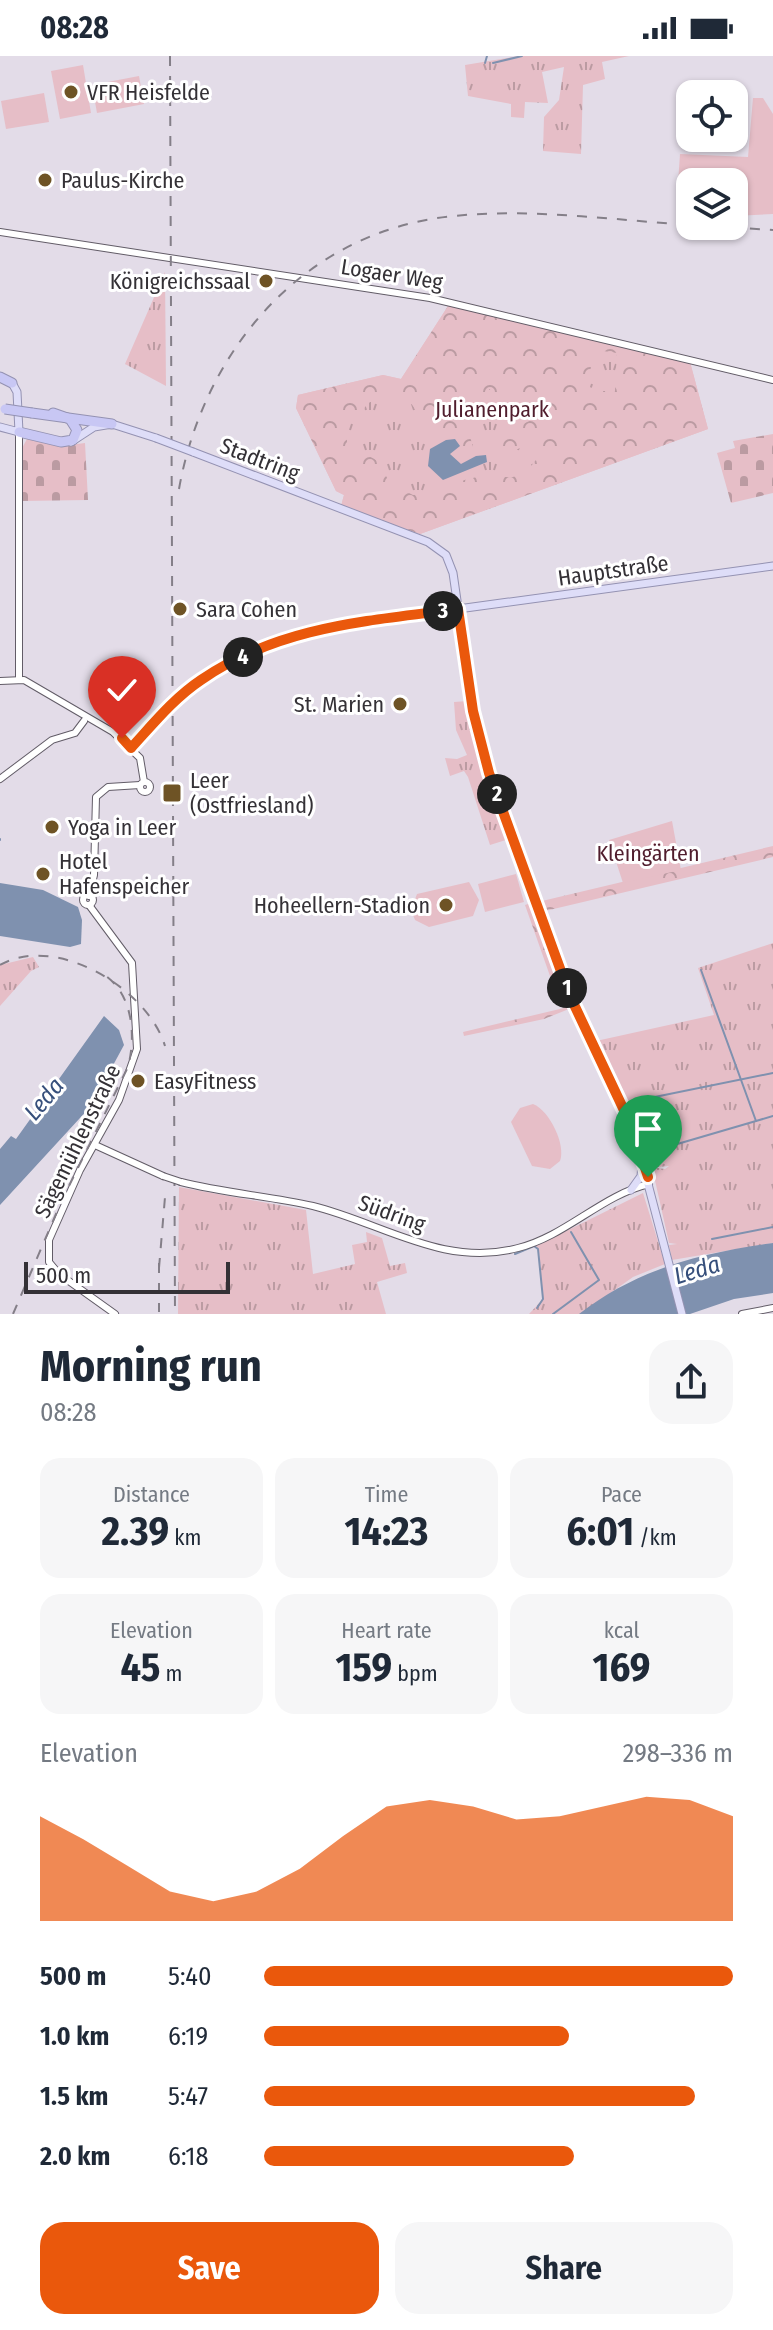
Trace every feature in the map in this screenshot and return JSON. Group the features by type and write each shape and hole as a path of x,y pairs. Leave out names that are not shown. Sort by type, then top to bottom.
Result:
{"highway":[{"path":"0,377 12,383"},
{"name":"Stadtring","path":"2,411 53,413 112,424"},
{"path":"19,432 69,442 75,437 77,427 70,419 53,413"}],"main road":[{"name":"Logaer Weg","path":"0,232 430,298 773,380"},
{"path":"12,383 17,392 19,432 19,678"},
{"path":"69,442 94,427 112,424"},
{"name":"Stadtring","path":"112,424 249,473 433,545 450,563 475,719 489,773 570,996 631,1125 682,1314"},
{"path":"0,427 19,432"},
{"name":"Hauptstraße","path":"458,609 773,566"},
{"path":"456,591 466,601 479,606"},
{"path":"461,627 467,615 479,606"},
{"path":"0,681 19,678 81,712 131,748 202,679 295,633 458,609"},
{"path":"0,779 52,740 75,733 88,719"},
{"name":"Sägemühlenstraße","path":"115,1314 59,1274 49,1262 49,1240 136,1056 135,987 128,954 83,901 89,896 94,875 94,804 103,788 141,785 141,760 131,748"},
{"path":"105,1127 103,1143 113,1154"},
{"name":"Südring","path":"95,1145 181,1182 328,1210 442,1250 475,1254 508,1251 541,1240 631,1190 649,1184"},
{"path":"86,1159 98,1153 113,1154"},
{"path":"631,1190 641,1176 642,1158"},
{"path":"742,1314 773,1308"}],"green space":[{"path":"519,56 629,56 602,62 605,79 583,85 581,154 543,151 544,117 559,100 564,67 542,72 548,103 525,102 524,118 511,117 511,104 468,96 465,65"},
{"name":"VFR Heisfelde","path":"83,65 91,113 60,119 51,71"},
{"path":"139,76 144,104 97,113 92,85"},
{"name":"VFR Heisfelde","path":"44,93 49,122 6,129 1,101"},
{"path":"753,98 763,98 773,114 773,214 748,215 748,168 679,168 680,154 748,157"},
{"path":"165,272 166,386 125,364"},
{"name":"Julianenpark","path":"450,303 690,362 708,429 420,534 341,506 344,495 336,491 296,408 298,395 383,375 401,379"},
{"name":"Julianenpark","path":"450,303 690,362 708,429 420,534 341,506 344,495 336,491 296,408 298,395 383,375 401,379","holes":["596,350 617,353 615,391 600,391 587,386 592,362 589,353","489,389 496,394 501,417 530,403 539,404 535,418 501,435 501,452 537,443 543,451 528,470 513,477 477,477 452,483 435,493 413,495 391,484 376,460 347,443 347,425 362,417 365,407 374,398 401,395 428,421 441,442 459,442 459,447 449,455 461,464 473,458 462,410"]},
{"path":"773,434 773,493 731,503 717,453 735,448 733,441"},
{"path":"27,439 62,446 85,443 88,500 21,501 21,450"},
{"path":"468,701 476,745 509,839 490,845 468,777 464,771 450,776 445,758 457,759 467,755 456,730 454,702"},
{"name":"Kleingärten","path":"672,821 681,870 623,883 609,840"},
{"path":"773,846 773,857 545,911 542,901"},
{"path":"516,874 524,902 485,912 478,884"},
{"name":"Hoheellern-Stadion","path":"469,882 479,900 473,916 429,927 415,920 411,910 417,894"},
{"path":"531,903 580,1027 569,1009 544,1019 464,1036 463,1032 564,1008 555,975 550,976 525,905"},
{"path":"773,943 773,1243 672,1260 669,1245 677,1244 669,1243 652,1167 665,1169 669,1166 658,1167 649,1159 620,1088 596,1041 714,1015 698,968"},
{"path":"33,957 39,967 31,971 0,1006 0,965"},
{"path":"533,1104 551,1121 559,1138 560,1161 550,1169 532,1166 511,1122 520,1108"},
{"path":"179,1187 306,1210 313,1274 355,1264 352,1245 367,1242 366,1232 382,1238 390,1266 405,1263 407,1273 377,1282 386,1314 178,1314"},
{"path":"643,1193 665,1264 633,1277 581,1314 529,1314 543,1299 539,1250 534,1247"}],"water":[{"path":"455,439 460,446 450,454 461,464 476,456 486,455 487,462 443,480 428,466 430,449 446,440"},
{"path":"0,883 43,890 78,907 82,920 81,944 70,947 0,936"},
{"path":"104,1016 119,1030 124,1045 91,1106 0,1205 0,1149 11,1136 16,1139"},
{"name":"Leda","path":"773,1243 773,1293 734,1299 690,1314 579,1314 624,1285 671,1265"}],"waterway":[{"path":"485,63 487,56"},
{"path":"493,63 522,56"},
{"path":"701,970 756,1121 773,1116"},
{"path":"630,1102 773,1073"},
{"path":"650,1152 756,1121"},
{"name":"Leda","path":"712,1239 773,1227"},
{"path":"553,1314 599,1280 571,1232"},
{"path":"515,1254 534,1246 538,1249 543,1299 537,1308"}],"railway":[{"path":"170,56 175,1314"},
{"path":"179,489 192,437 212,389 238,344 270,305 309,271 352,245 401,226 483,214 542,214 676,224"},
{"path":"748,228 773,230"},
{"path":"0,965 22,957 47,956 97,972 140,1005 165,1046"},
{"path":"13,1314 62,1200 128,1067 132,1043 130,1017 122,994 106,976"},
{"path":"159,1268 165,1197"},
{"path":"159,1263 159,1312"}],"place":[{"name":"VFR Heisfelde","path":"71,92"},
{"name":"Paulus-Kirche","path":"45,180"},
{"name":"Königreichssaal","path":"266,281"},
{"name":"Sara Cohen","path":"180,609"},
{"name":"St. Marien","path":"400,704"},
{"name":"Leer (Ostfriesland)","path":"172,793"},
{"name":"Yoga in Leer","path":"52,827"},
{"name":"Hotel Hafenspeicher","path":"43,874"},
{"name":"Hoheellern-Stadion","path":"446,905"},
{"name":"EasyFitness","path":"138,1081"}],"route":[{"path":"122,738 131,748 171,705 202,679 295,633 458,609 473,711 489,773 570,996 631,1125 648,1177"}]}
